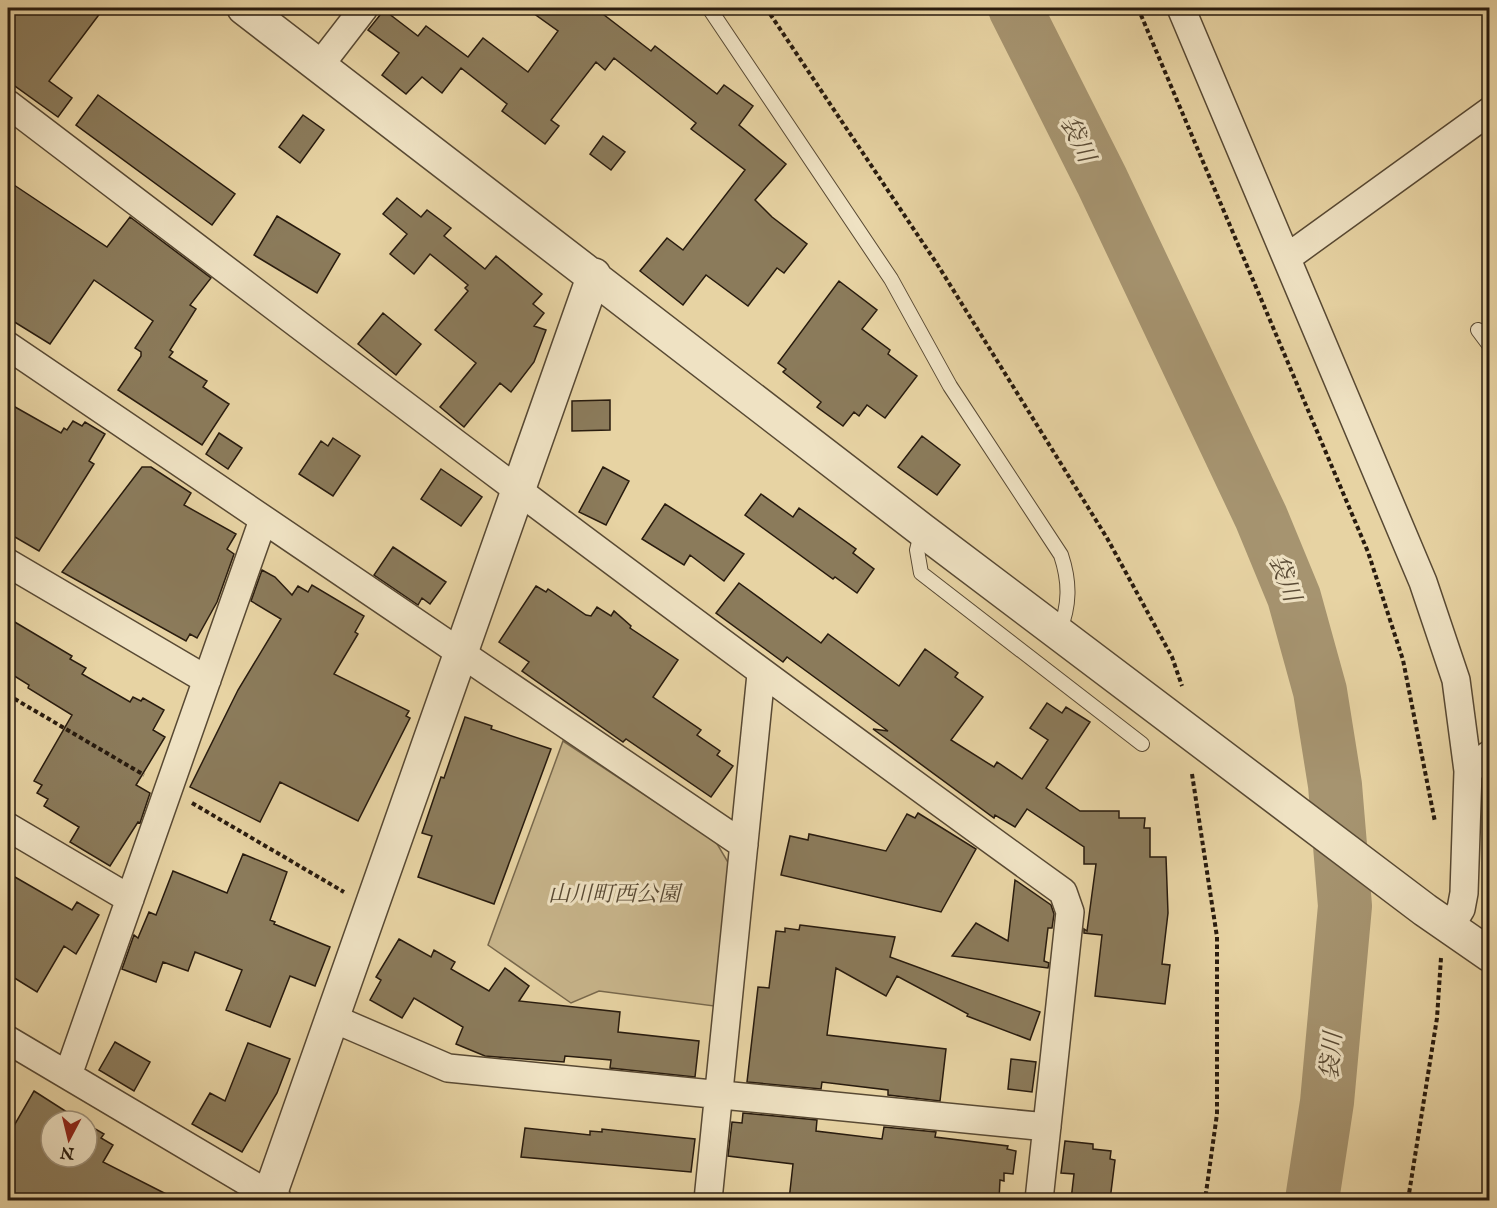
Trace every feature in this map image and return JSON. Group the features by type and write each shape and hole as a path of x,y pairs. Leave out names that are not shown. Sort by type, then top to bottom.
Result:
{"street":[{"path":"244,8 594,275 922,530 1059,632 1196,753 1439,928 1490,955"},
{"path":"320,65 364,8"},
{"path":"1181,8 1424,582 1456,680 1468,771 1464,893 1461,909 1439,928"},
{"path":"8,104 761,674 1063,892 1070,912 1040,1200"},
{"path":"1288,257 1490,111"},
{"path":"8,1040 272,1199 332,1018 594,275"},
{"path":"8,346 460,655 744,845"},
{"path":"68,1075 263,520"},
{"path":"8,563 207,680"},
{"path":"708,1200 761,674"},
{"path":"1468,771 1490,754"},
{"path":"8,827 130,899"},
{"path":"332,1018 448,1068 1047,1127"}],"lane":[{"path":"709,8 891,279 950,386 1061,555 1068,576 1068,595 1066,614 1059,632"},
{"path":"1478,330 1490,346"},
{"path":"922,530 917,550 921,573 1142,744"}],"path":[{"path":"766,8 939,267 1107,538 1172,657 1184,691"},
{"path":"1138,8 1372,563 1403,660 1436,827"},
{"path":"1196,753 1217,937 1217,1114 1205,1200"},
{"path":"1408,1200 1437,1018 1439,928"}],"green space":[{"name":"山川町西公園","path":"563,741 716,842 729,864 714,1006 599,991 571,1003 488,945"}],"building":[{"path":"8,8 104,8 49,81 72,98 58,117 8,81"},
{"path":"526,8 595,8 651,51 655,46 717,94 724,85 753,106 739,125 786,164 755,200 772,217 807,244 784,273 777,268 748,306 706,275 683,305 640,271 667,238 683,250 745,170 691,129 696,123 614,58 605,70 596,62 551,120 559,126 545,144 502,111 507,104 461,68 442,93 422,77 406,94 382,75 399,53 368,30 384,10 418,36 426,26 468,57 483,38 528,72 558,31"},
{"path":"98,95 235,194 212,225 76,125"},
{"path":"303,115 324,130 300,163 279,147"},
{"path":"603,136 625,152 611,170 590,154"},
{"path":"8,181 107,247 130,217 211,278 190,305 196,309 170,350 173,352 169,357 207,381 203,387 229,404 202,445 118,390 141,356 141,352 135,348 153,321 94,280 50,344 8,318"},
{"path":"397,198 421,217 427,210 451,228 444,236 485,269 496,256 542,294 533,304 544,313 534,326 546,330 534,362 511,392 500,383 464,427 440,407 476,363 435,330 468,291 465,288 468,285 430,254 414,274 390,254 407,234 383,214"},
{"path":"277,216 340,254 317,293 254,255"},
{"path":"839,281 877,310 862,329 890,350 888,354 917,376 885,418 867,405 859,416 854,412 843,426 817,407 821,402 783,372 786,369 778,363"},
{"path":"383,313 421,344 396,375 358,344"},
{"path":"610,400 610,430 572,431 572,401"},
{"path":"8,403 61,433 64,428 67,430 73,421 82,426 85,422 105,434 89,461 94,464 39,551 8,533"},
{"path":"219,433 242,448 228,469 206,454"},
{"path":"922,436 960,465 937,495 898,467"},
{"path":"333,438 360,456 333,496 299,474 321,441 328,446"},
{"path":"142,467 151,467 191,493 184,505 236,534 227,549 234,554 217,602 197,638 190,634 186,641 62,572"},
{"path":"603,467 629,481 606,525 579,512"},
{"path":"441,469 482,497 461,526 421,499"},
{"path":"761,494 793,517 799,508 856,549 853,553 874,569 857,593 835,577 833,579 745,515"},
{"path":"665,504 744,554 724,581 690,555 684,565 642,539"},
{"path":"393,547 446,582 430,604 422,598 418,605 374,575"},
{"path":"262,570 275,577 292,595 298,586 308,592 312,585 364,616 355,632 358,634 334,674 409,711 406,716 410,718 358,821 280,782 260,822 190,787 238,690 281,619 251,601"},
{"path":"739,583 821,643 828,634 899,686 925,649 958,673 955,677 983,697 951,740 994,767 997,762 1022,779 1048,740 1030,728 1047,703 1062,713 1066,707 1090,722 1046,788 1080,811 1119,811 1119,818 1145,818 1144,828 1150,828 1150,857 1166,857 1168,913 1162,964 1170,965 1165,1004 1095,996 1102,935 1084,933 1084,929 1087,931 1096,864 1084,864 1084,847 1027,809 1015,827 995,815 994,818 873,729 888,731 787,657 783,662 716,613"},
{"path":"536,586 546,592 548,589 586,615 591,616 597,607 611,616 614,611 631,626 630,628 678,660 653,697 701,730 697,735 720,751 717,755 733,766 711,797 626,739 623,742 522,671 529,662 499,642"},
{"path":"8,618 72,656 70,659 86,668 82,674 130,702 133,697 141,701 143,698 164,710 153,730 165,737 136,785 150,793 140,823 138,822 110,866 70,842 79,827 44,806 48,799 37,793 42,785 34,781 72,715 28,688 29,685 8,672"},
{"path":"465,717 492,726 491,729 551,749 494,904 418,877 432,836 422,833"},
{"path":"918,813 976,849 941,912 781,875 790,836 808,840 809,834 886,851 907,814 915,818"},
{"path":"243,854 287,872 270,920 275,922 274,924 330,947 315,986 290,976 270,1027 226,1010 242,970 195,952 188,971 163,962 156,982 122,969 134,935 138,938 149,912 156,915 173,871 227,893"},
{"path":"8,873 72,910 77,902 99,915 76,954 64,946 37,992 8,974"},
{"path":"1015,880 1051,905 1054,914 1052,928 1048,928 1044,961 1049,963 1048,968 952,956 976,923 1008,941"},
{"path":"800,925 895,937 890,957 1040,1012 1030,1040 967,1016 968,1014 897,976 886,996 836,968 827,1035 946,1049 940,1101 888,1095 888,1090 822,1082 821,1089 747,1082 758,987 769,988 776,931 785,932 785,928 799,930"},
{"path":"399,939 431,957 434,950 455,962 451,969 489,991 505,968 529,986 519,1001 620,1012 618,1032 699,1041 695,1077 610,1068 611,1060 565,1056 564,1062 485,1056 456,1044 463,1027 414,998 402,1018 370,1000 381,980 376,977"},
{"path":"115,1042 150,1062 134,1091 99,1070"},
{"path":"248,1043 290,1059 277,1093 242,1152 192,1124 210,1093 225,1101"},
{"path":"1011,1059 1036,1062 1032,1092 1008,1089"},
{"path":"34,1091 62,1109 39,1109 39,1169 99,1169 99,1131 104,1134 101,1138 113,1145 103,1162 178,1200 8,1200 8,1136"},
{"path":"743,1113 817,1120 816,1131 882,1139 884,1127 936,1132 935,1137 1008,1146 1007,1149 1016,1151 1013,1174 1004,1173 1004,1181 1000,1180 999,1200 789,1200 793,1164 728,1156 732,1122 742,1123"},
{"path":"525,1128 590,1135 590,1131 602,1132 602,1129 695,1139 691,1172 521,1157"},
{"path":"1065,1141 1093,1144 1093,1149 1111,1151 1110,1159 1115,1160 1110,1200 1071,1200 1074,1174 1061,1173"}],"waterway":[{"name":"袋川","path":"1015,8 1102,181 1261,517 1294,597 1320,691 1335,785 1345,906 1327,1102 1312,1200"}]}
